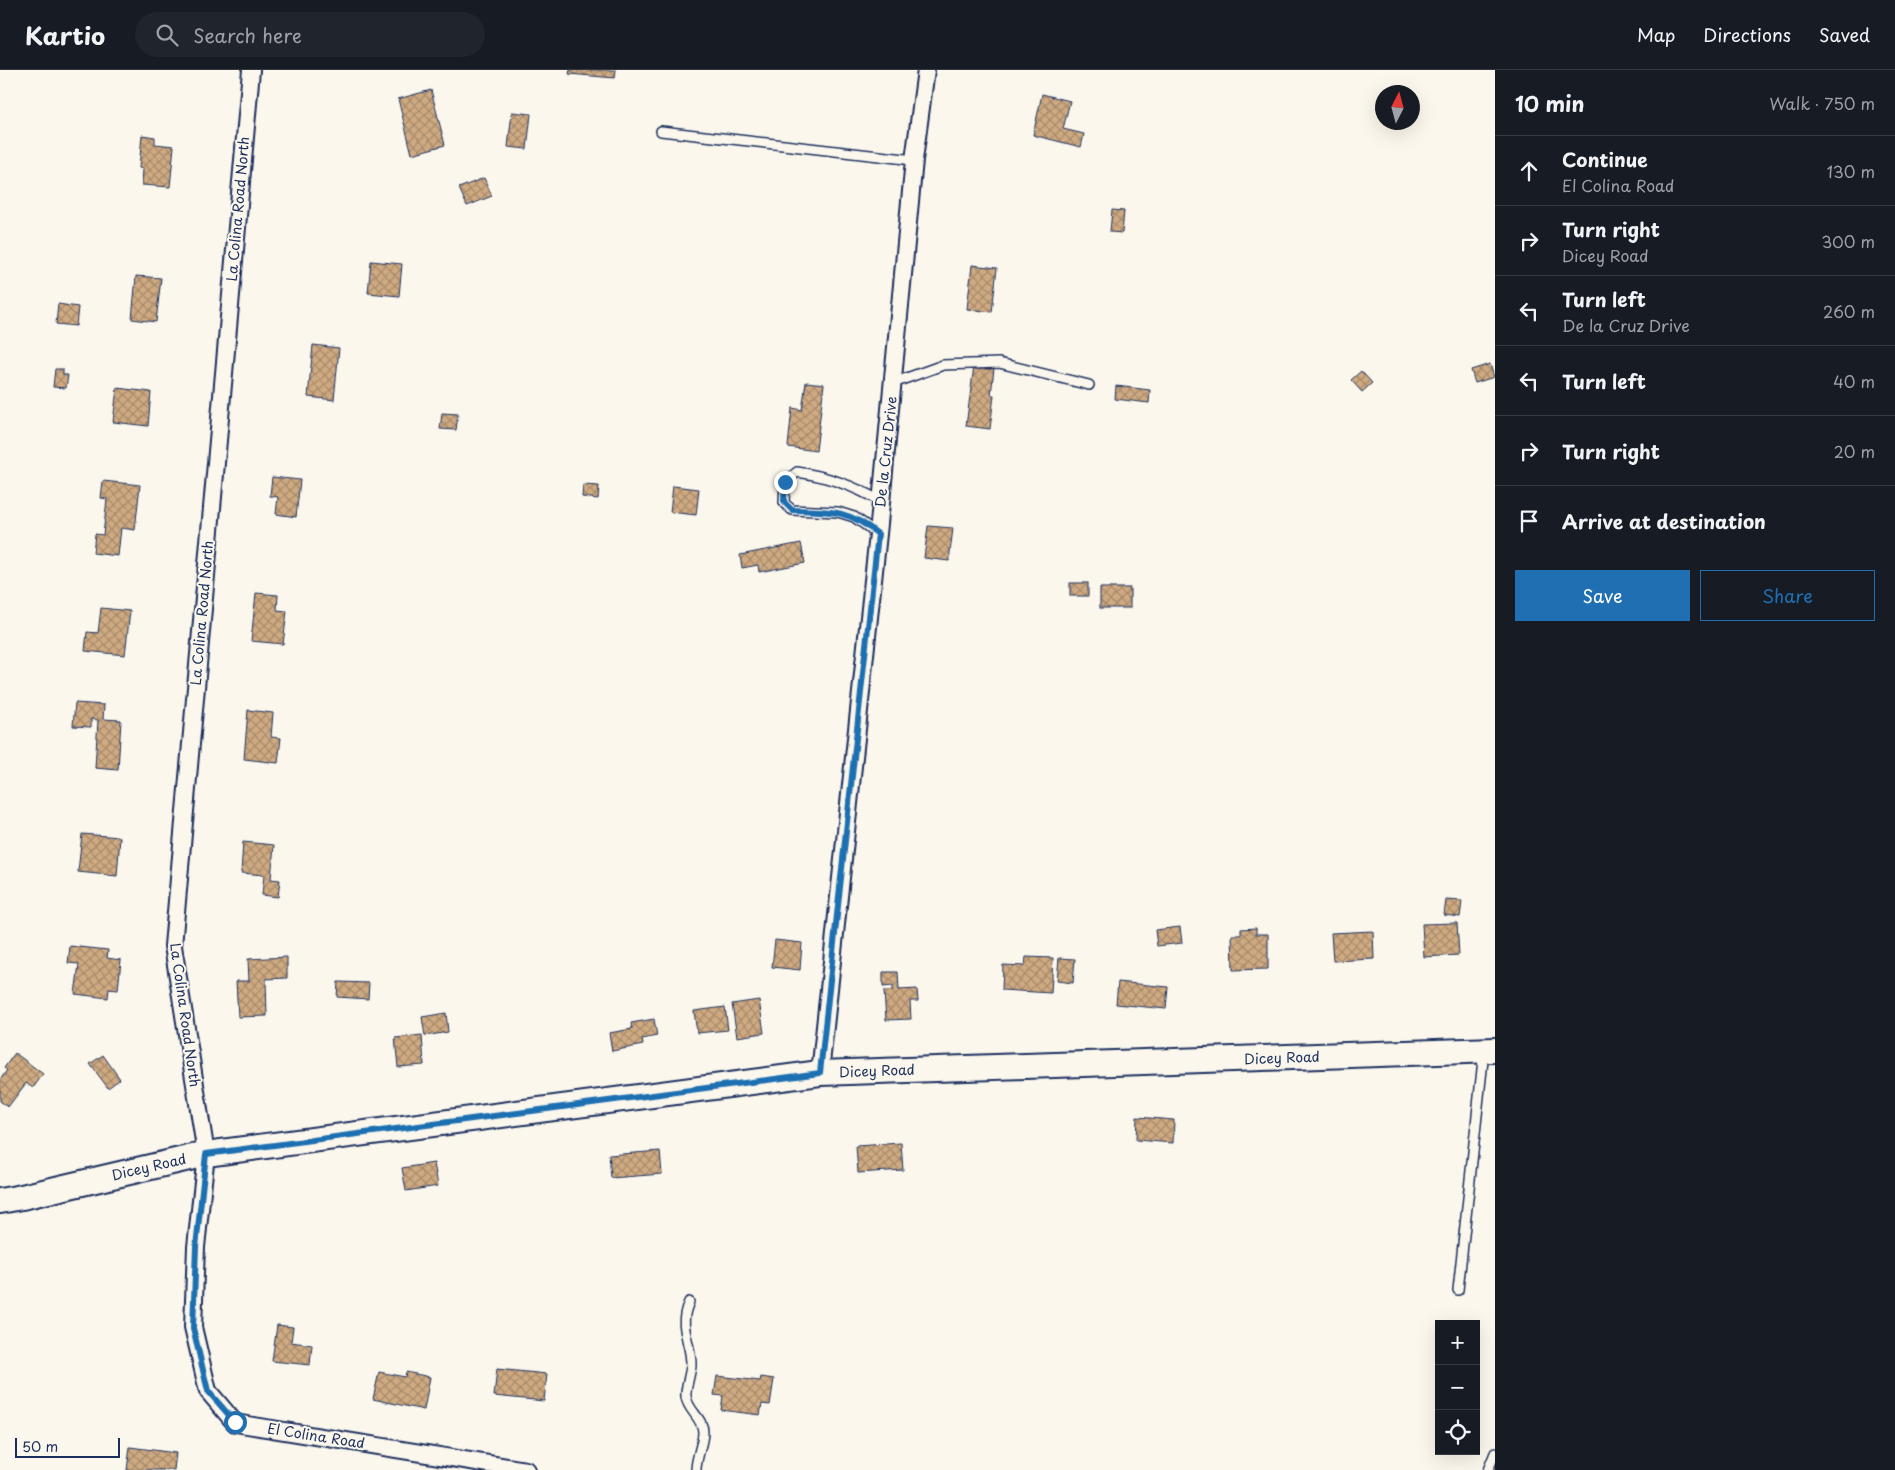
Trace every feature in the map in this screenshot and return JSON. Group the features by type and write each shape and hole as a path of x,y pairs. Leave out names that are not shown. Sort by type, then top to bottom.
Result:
{"street":[{"name":"La Colina Road North","path":"206,1154 173,946 251,70"},
{"name":"De la Cruz Drive","path":"820,1073 878,534 914,160 926,70"},
{"name":"Dicey Road","path":"0,1201 206,1154 820,1073 1489,1051"},
{"name":"El Colina Road","path":"206,1154 196,1247 193,1328 208,1391 235,1422 526,1470"}],"lane":[{"path":"661,131 914,160"},
{"path":"893,383 943,364 999,363 1089,384"},
{"path":"878,534 854,517 838,512 792,510 784,502 785,482 797,472 818,475 862,491 880,501"},
{"path":"1458,1290 1489,1051"},
{"path":"689,1302 684,1313 684,1325 691,1366 686,1396 691,1411 701,1423 703,1433 696,1459 696,1470"},
{"path":"1488,1470 1495,1453"}],"building":[{"path":"570,70 616,70 615,78 569,74"},
{"path":"431,90 445,145 412,154 398,99"},
{"path":"1042,94 1070,101 1063,129 1084,134 1081,147 1033,135"},
{"path":"512,112 531,114 527,149 508,147"},
{"path":"142,135 155,137 155,144 174,146 170,187 142,185 143,169 139,168"},
{"path":"484,178 492,196 467,206 459,188"},
{"path":"1112,210 1124,211 1122,233 1110,232"},
{"path":"371,261 402,264 399,296 368,293"},
{"path":"972,265 997,268 992,312 967,309"},
{"path":"136,276 161,278 156,322 132,319"},
{"path":"58,304 78,307 76,326 56,324"},
{"path":"313,345 339,348 334,400 308,397"},
{"path":"1490,364 1494,377 1475,383 1471,370"},
{"path":"974,366 994,368 991,395 994,395 990,429 966,426"},
{"path":"55,369 63,369 63,375 68,375 66,388 53,387"},
{"path":"1361,371 1372,383 1362,392 1351,380"},
{"path":"806,382 824,384 816,451 788,447 792,408 802,410"},
{"path":"1116,386 1150,390 1149,403 1115,399"},
{"path":"117,388 151,392 148,426 113,422"},
{"path":"442,413 458,414 456,430 440,429"},
{"path":"272,477 300,480 296,517 276,514 278,497 270,496"},
{"path":"103,481 140,485 135,530 121,528 118,556 93,553 95,534 103,535 107,499 101,498"},
{"path":"583,485 599,486 598,499 582,497"},
{"path":"673,486 699,489 696,515 670,512"},
{"path":"928,526 953,528 949,561 924,558"},
{"path":"801,543 805,563 759,572 758,565 742,568 740,555"},
{"path":"1070,583 1088,583 1088,596 1070,596"},
{"path":"1100,588 1130,588 1130,608 1100,608"},
{"path":"256,593 278,595 277,610 287,611 283,644 251,641"},
{"path":"101,608 130,611 125,655 85,651 87,632 98,633"},
{"path":"75,703 104,705 103,719 121,720 118,770 95,768 98,720 91,719 91,727 73,726"},
{"path":"248,710 273,713 271,737 281,738 278,763 244,759"},
{"path":"82,834 120,837 117,876 78,872"},
{"path":"243,842 274,845 271,879 280,880 278,897 262,895 264,875 241,873"},
{"path":"1446,900 1462,901 1460,917 1444,915"},
{"path":"1457,923 1459,955 1424,957 1422,924"},
{"path":"1180,927 1182,943 1157,946 1155,930"},
{"path":"1256,928 1256,934 1268,934 1268,969 1233,970 1232,935 1241,935 1241,929"},
{"path":"1373,931 1374,959 1333,961 1331,933"},
{"path":"775,940 802,943 800,970 772,967"},
{"path":"70,946 108,950 107,958 121,960 118,990 109,989 108,998 75,994 79,964 68,963"},
{"path":"287,957 287,978 266,979 267,1016 238,1017 236,981 249,981 248,959"},
{"path":"1026,957 1053,958 1051,993 1002,990 1003,965 1025,966"},
{"path":"1059,958 1075,959 1073,983 1057,981"},
{"path":"883,972 898,972 899,990 917,989 918,1001 910,1001 911,1019 886,1020 884,991 893,990 893,986 883,987"},
{"path":"338,982 369,983 368,999 337,997"},
{"path":"1118,982 1168,987 1166,1009 1116,1004"},
{"path":"759,1000 764,1033 737,1037 732,1004"},
{"path":"725,1007 728,1030 697,1033 694,1011"},
{"path":"446,1013 448,1032 425,1036 422,1017"},
{"path":"654,1019 657,1036 642,1039 643,1045 612,1051 609,1033 632,1029 631,1023"},
{"path":"422,1035 424,1065 398,1067 395,1038"},
{"path":"15,1053 43,1074 33,1088 26,1083 8,1107 0,1101 0,1080 7,1070 4,1068"},
{"path":"103,1055 120,1079 108,1088 90,1064"},
{"path":"1137,1117 1174,1120 1173,1143 1136,1140"},
{"path":"901,1143 903,1170 858,1173 856,1146"},
{"path":"660,1151 662,1174 611,1178 609,1155"},
{"path":"434,1163 438,1186 406,1191 402,1168"},
{"path":"277,1325 293,1327 291,1342 312,1345 310,1365 272,1361"},
{"path":"497,1369 547,1374 544,1401 494,1396"},
{"path":"379,1372 405,1377 406,1372 430,1377 424,1410 373,1399"},
{"path":"717,1376 760,1381 761,1377 774,1379 770,1405 762,1404 760,1415 721,1410 723,1396 714,1395"},
{"path":"130,1447 176,1453 174,1470 127,1470"}],"route":[{"path":"235,1422 208,1391 193,1328 196,1247 206,1154 820,1073 878,534 854,517 838,512 792,510 784,502 785,482"}]}
